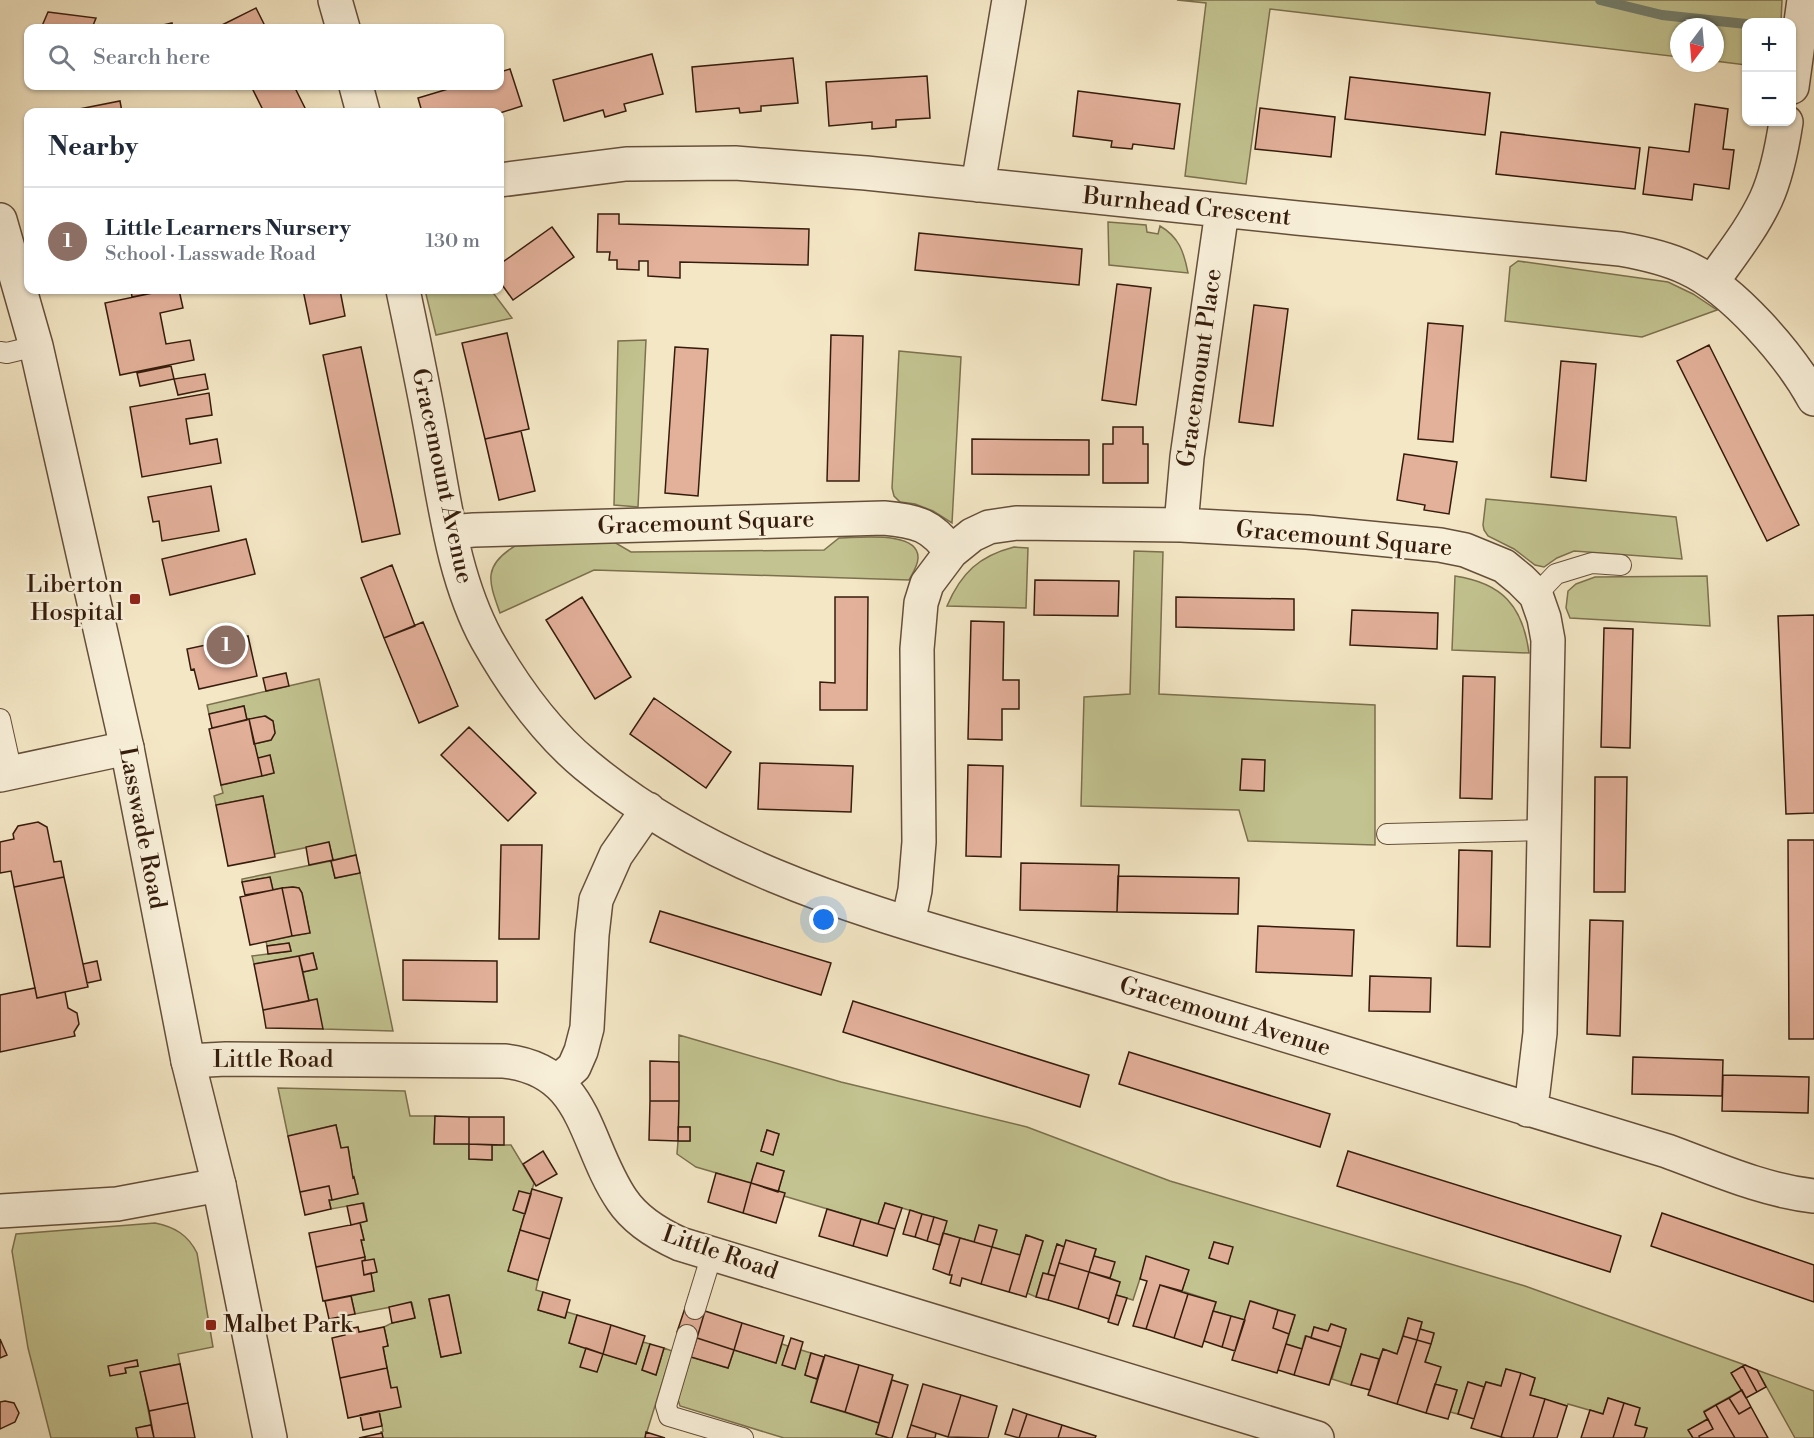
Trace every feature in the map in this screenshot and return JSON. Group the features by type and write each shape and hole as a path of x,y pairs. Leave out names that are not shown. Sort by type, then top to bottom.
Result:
{"street":[{"path":"335,0 342,24"},
{"path":"978,185 1009,0"},
{"path":"1794,72 1804,6"},
{"path":"357,90 362,108"},
{"path":"1712,282 1744,238 1766,200 1776,171 1785,126"},
{"name":"Burnhead Crescent","path":"504,179 626,164 735,164 866,173 1222,211 1620,249 1653,255 1688,268 1712,282 1766,333 1814,399"},
{"name":"Gracemount Place","path":"1181,525 1187,457 1222,211"},
{"name":"Lasswade Road","path":"0,220 36,346 127,748 188,1061 219,1185 270,1438"},
{"name":"Gracemount Avenue","path":"404,294 450,532 464,588 487,639 520,692 561,741 585,764 648,809 711,847 840,902 1095,977 1667,1152 1760,1186 1814,1196"},
{"name":"Gracemount Square","path":"450,532 884,518 918,523 942,540 951,552"},
{"name":"Gracemount Square","path":"908,923 915,890 919,842 917,649 921,603 927,584 951,552 972,535 989,527 1016,523 1181,525 1307,532 1440,545 1465,550 1503,566 1536,595 1544,618 1548,640 1540,1033 1533,1092 1528,1110"},
{"path":"6,774 127,748"},
{"path":"557,1082 574,1067 587,1028 596,900 616,855 648,809"},
{"name":"Little Road","path":"188,1061 226,1059 504,1061 532,1066 557,1082 576,1104 610,1180 623,1202 647,1226 662,1236 712,1254 1317,1438"},
{"path":"0,1211 117,1204 219,1185"}],"lane":[{"path":"0,352 7,353 36,346"},
{"path":"1536,595 1556,574 1592,563 1621,565"},
{"path":"0,719 6,774"},
{"path":"1387,834 1544,830"},
{"path":"695,1309 712,1254"},
{"path":"687,1335 666,1406 669,1416 743,1438"}],"green space":[{"path":"1177,0 1782,0 1781,18 1742,18 1742,64 1724,62 1724,18 1670,18 1670,56 1270,9 1246,184 1185,176 1206,3"},
{"path":"1108,222 1146,225 1147,232 1158,234 1160,226 1172,235 1180,246 1188,273 1109,265"},
{"path":"1518,261 1668,282 1693,294 1717,310 1642,337 1505,321 1510,267"},
{"path":"426,294 494,294 512,318 436,335"},
{"path":"646,340 638,507 614,505 618,341"},
{"path":"899,351 961,357 952,523 933,511 915,504 900,502 894,496 892,488"},
{"path":"1486,499 1676,517 1682,559 1574,551 1557,558 1544,567 1535,565 1514,549 1488,536 1483,525"},
{"path":"873,537 898,539 909,543 916,549 918,558 916,566 909,580 594,570 500,613 491,583 491,575 497,561 515,546 614,542 631,552 824,550 839,538"},
{"path":"1014,547 1028,548 1026,608 947,606 965,575 991,555"},
{"path":"1134,551 1163,552 1159,694 1375,705 1375,845 1248,841 1239,810 1081,806 1084,697 1130,694"},
{"path":"1455,576 1486,584 1507,600 1522,622 1529,653 1452,650"},
{"path":"1707,576 1710,626 1570,618 1566,608 1568,591 1576,584 1595,577"},
{"path":"319,679 356,855 333,860 329,843 274,854 263,796 216,805 214,796 223,793 221,785 274,773 270,756 258,758 254,744 271,740 275,733 273,721 266,716 247,720 244,706 209,714 207,705"},
{"path":"331,861 335,878 360,873 393,1031 323,1029 309,1001 303,972 317,969 313,953 254,964 252,956 291,951 289,943 267,946 266,941 310,933 299,888 273,890 270,877 242,882 242,879"},
{"path":"679,1035 841,1082 1027,1127 1170,1181 1525,1286 1745,1365 1732,1373 1742,1390 1704,1411 1707,1419 1689,1430 1693,1438 1644,1438 1647,1428 1635,1425 1639,1408 1608,1398 1603,1414 1568,1404 1567,1406 1530,1395 1535,1378 1506,1369 1501,1386 1486,1382 1484,1387 1468,1382 1458,1414 1450,1412 1457,1390 1435,1384 1440,1367 1425,1362 1434,1334 1420,1329 1422,1322 1408,1318 1397,1354 1383,1349 1379,1359 1361,1354 1351,1385 1332,1379 1346,1329 1331,1324 1328,1331 1314,1327 1311,1338 1305,1336 1302,1349 1286,1344 1295,1315 1251,1301 1245,1320 1213,1311 1216,1302 1182,1291 1188,1270 1147,1257 1133,1300 1116,1295 1120,1282 1110,1278 1114,1262 1094,1256 1096,1249 1064,1247 1057,1244 1048,1274 1043,1273 1036,1297 1027,1293 1043,1241 1026,1235 1020,1255 943,1233 946,1221 885,1203 878,1224 784,1196 778,1192 784,1171 758,1163 751,1183 696,1167 677,1154 678,1141 690,1141 690,1127 678,1127","holes":["767,1130 779,1134 773,1154 761,1151","1214,1242 1232,1247 1228,1263 1209,1258"]},
{"path":"278,1088 405,1091 410,1116 435,1116 434,1143 469,1144 469,1159 492,1160 492,1145 511,1145 534,1183 508,1271 538,1280 536,1290 543,1292 538,1310 565,1318 567,1312 577,1315 569,1343 636,1364 643,1342 650,1344 642,1370 656,1375 664,1348 672,1351 645,1438 383,1438 379,1411 391,1388 383,1347 388,1346 384,1327 415,1318 412,1303 355,1314 351,1296 374,1291 371,1273 376,1272 365,1260 361,1240 364,1240 360,1223 367,1221 364,1203 331,1209 329,1200 358,1194 348,1147 341,1148 336,1125 288,1136","holes":["448,1295 461,1353 441,1357 429,1299"]},
{"path":"155,1223 180,1233 197,1253 213,1347 178,1354 180,1364 141,1372 151,1425 136,1428 138,1438 51,1438 28,1348 12,1251 16,1234","holes":["137,1361 138,1366 125,1368 126,1373 110,1375 109,1366"]},
{"path":"782,1344 788,1346 783,1365 795,1369 801,1350 811,1353 805,1375 817,1379 811,1402 879,1423 876,1434 889,1438 784,1438 680,1406 678,1400 691,1357 728,1368 734,1350 776,1363"},
{"path":"1757,1370 1814,1391 1814,1438 1795,1438"}],"building":[{"path":"256,8 264,24 224,24"},
{"path":"48,12 96,18 94,24 43,24"},
{"path":"652,54 663,94 624,104 626,111 605,117 603,110 564,121 553,80"},
{"path":"793,58 798,103 761,106 761,111 740,113 739,108 696,112 692,67"},
{"path":"510,69 522,106 504,112 504,108 421,108 418,98 445,90 504,90 504,71"},
{"path":"927,76 930,118 896,120 896,127 872,129 872,122 829,126 826,82"},
{"path":"1350,77 1490,93 1485,135 1345,119"},
{"path":"253,90 296,90 305,108 262,108"},
{"path":"1078,91 1180,104 1174,149 1133,144 1132,149 1111,147 1112,141 1073,136"},
{"path":"120,101 121,108 84,108"},
{"path":"1695,104 1728,109 1723,149 1734,150 1729,189 1694,184 1692,200 1643,194 1649,147 1689,152"},
{"path":"1260,108 1335,117 1331,157 1255,149"},
{"path":"1501,132 1640,148 1635,189 1496,174"},
{"path":"598,214 619,214 619,224 809,229 808,265 680,262 680,278 648,276 648,261 639,261 639,270 617,269 617,260 609,260 610,252 597,252"},
{"path":"552,227 574,257 513,300 504,288 504,261"},
{"path":"919,233 1082,249 1079,285 915,270"},
{"path":"1117,284 1151,288 1136,405 1102,400"},
{"path":"132,294 147,294 132,297"},
{"path":"148,294 180,294 183,308 160,313 166,344 190,340 194,360 120,375 105,303"},
{"path":"304,294 341,294 345,316 310,324"},
{"path":"1254,305 1288,309 1273,426 1239,422"},
{"path":"1428,323 1463,326 1453,442 1418,439"},
{"path":"507,333 529,429 485,439 462,343"},
{"path":"831,335 863,336 859,481 827,481"},
{"path":"1709,345 1799,525 1767,541 1677,361"},
{"path":"361,347 400,534 362,542 323,355"},
{"path":"675,347 708,349 698,496 665,493"},
{"path":"1561,361 1596,364 1586,481 1551,477"},
{"path":"171,366 174,379 140,386 137,373"},
{"path":"205,374 208,389 178,395 174,379"},
{"path":"209,393 212,415 186,419 190,444 217,439 221,463 142,477 130,407"},
{"path":"1113,427 1143,427 1143,444 1148,444 1148,483 1103,483 1103,444 1113,444"},
{"path":"521,431 535,491 499,500 485,439"},
{"path":"972,439 1089,440 1089,475 972,474"},
{"path":"1404,454 1457,462 1449,514 1424,510 1425,505 1397,500"},
{"path":"211,486 219,531 162,541 159,521 153,522 148,497"},
{"path":"246,539 255,574 170,595 162,559"},
{"path":"392,565 415,626 384,638 361,578"},
{"path":"1035,580 1119,581 1118,616 1034,615"},
{"path":"582,597 631,677 595,699 546,620"},
{"path":"835,597 868,597 867,710 820,710 820,682 835,683"},
{"path":"1176,597 1294,599 1294,630 1176,627"},
{"path":"1352,610 1438,613 1437,649 1350,645"},
{"path":"1814,615 1814,813 1786,814 1778,616"},
{"path":"971,621 1004,622 1003,680 1019,680 1019,709 1002,709 1002,740 968,739"},
{"path":"423,622 458,706 419,723 384,638"},
{"path":"1604,628 1633,629 1630,748 1601,747"},
{"path":"248,636 257,676 199,689 194,669 191,670 187,649"},
{"path":"286,673 289,686 266,691 263,678"},
{"path":"1463,676 1495,677 1492,799 1460,798"},
{"path":"654,698 731,752 706,788 630,734"},
{"path":"244,706 247,720 212,728 209,714"},
{"path":"265,716 273,721 275,733 271,740 254,744 249,719"},
{"path":"249,719 262,776 221,785 209,729"},
{"path":"469,727 536,793 508,821 441,755"},
{"path":"270,755 274,773 262,776 258,758"},
{"path":"1242,759 1265,760 1264,791 1240,790"},
{"path":"760,763 853,766 851,812 758,809"},
{"path":"968,765 1003,766 1001,857 966,856"},
{"path":"1595,777 1627,777 1625,892 1594,892"},
{"path":"263,796 275,857 228,866 216,805"},
{"path":"38,822 47,827 54,862 61,861 64,877 14,887 11,871 0,873 0,842 14,839 13,834 18,826"},
{"path":"1788,840 1814,840 1814,1039 1789,1039"},
{"path":"329,842 333,860 309,865 306,847"},
{"path":"501,845 542,845 539,939 499,939"},
{"path":"1459,850 1492,851 1490,947 1457,946"},
{"path":"356,855 360,873 335,878 331,861"},
{"path":"1021,863 1119,865 1117,912 1020,910"},
{"path":"1118,876 1239,878 1238,914 1117,912"},
{"path":"64,877 88,987 37,998 14,887"},
{"path":"270,877 273,890 245,895 242,882"},
{"path":"282,888 299,888 302,893 310,933 292,936"},
{"path":"282,888 292,936 250,945 240,897"},
{"path":"660,911 831,963 821,995 650,942"},
{"path":"1590,920 1623,921 1620,1036 1587,1034"},
{"path":"1258,926 1354,930 1352,976 1256,972"},
{"path":"289,943 291,951 268,954 267,946"},
{"path":"313,953 317,969 303,972 299,956"},
{"path":"299,956 309,1001 263,1010 254,964"},
{"path":"403,960 497,961 497,1002 403,1000"},
{"path":"97,961 101,980 87,983 83,964"},
{"path":"1370,976 1431,978 1430,1012 1369,1011"},
{"path":"35,988 37,998 65,992 68,1008 77,1013 79,1024 74,1032 75,1036 0,1052 0,995"},
{"path":"317,999 323,1029 266,1028 263,1010"},
{"path":"853,1001 1089,1075 1080,1107 843,1032"},
{"path":"1129,1052 1330,1114 1320,1147 1119,1084"},
{"path":"1633,1057 1723,1060 1722,1096 1632,1094"},
{"path":"650,1061 679,1062 679,1101 650,1101"},
{"path":"1723,1075 1809,1077 1808,1113 1722,1111"},
{"path":"650,1101 679,1101 678,1141 649,1140"},
{"path":"435,1116 469,1117 469,1144 434,1144"},
{"path":"469,1117 504,1117 504,1145 469,1144"},
{"path":"336,1125 341,1148 348,1147 358,1194 332,1200 329,1186 300,1192 288,1136"},
{"path":"678,1127 690,1127 690,1141 678,1141"},
{"path":"767,1130 779,1134 773,1155 761,1151"},
{"path":"469,1144 492,1145 492,1160 469,1159"},
{"path":"543,1151 557,1174 536,1186 523,1164"},
{"path":"1348,1151 1621,1236 1610,1272 1337,1186"},
{"path":"757,1163 784,1171 778,1192 751,1183"},
{"path":"716,1173 751,1183 743,1213 708,1202"},
{"path":"751,1183 785,1193 776,1223 743,1213"},
{"path":"329,1186 331,1209 305,1215 300,1192"},
{"path":"532,1189 562,1198 550,1239 520,1230"},
{"path":"519,1191 531,1194 525,1214 513,1210"},
{"path":"363,1203 367,1221 351,1225 347,1206"},
{"path":"885,1203 902,1208 895,1229 878,1224"},
{"path":"827,1209 861,1219 853,1246 819,1236"},
{"path":"910,1210 922,1214 915,1237 903,1234"},
{"path":"1662,1213 1814,1265 1814,1302 1651,1246"},
{"path":"922,1214 934,1217 927,1241 915,1237"},
{"path":"934,1217 947,1221 940,1245 927,1241"},
{"path":"861,1219 895,1229 887,1256 853,1246"},
{"path":"360,1223 365,1257 316,1267 309,1233"},
{"path":"979,1225 997,1230 992,1247 974,1242"},
{"path":"520,1230 550,1239 538,1280 508,1271"},
{"path":"943,1233 960,1238 949,1275 933,1269"},
{"path":"1026,1235 1043,1241 1026,1297 1009,1292"},
{"path":"960,1238 992,1247 981,1284 962,1278 960,1286 950,1283 952,1275 949,1275"},
{"path":"1066,1240 1096,1249 1089,1272 1059,1263"},
{"path":"1214,1242 1233,1247 1228,1264 1209,1258"},
{"path":"1057,1244 1064,1247 1055,1276 1048,1274"},
{"path":"992,1247 1020,1255 1009,1292 981,1284"},
{"path":"1094,1256 1115,1262 1110,1278 1089,1272"},
{"path":"1146,1256 1189,1270 1182,1291 1160,1285 1146,1329 1133,1326 1147,1281 1140,1279"},
{"path":"365,1257 362,1261 364,1275 371,1273 374,1291 323,1301 316,1267"},
{"path":"374,1259 377,1272 364,1275 362,1261"},
{"path":"1059,1263 1089,1272 1078,1309 1048,1300"},
{"path":"1089,1272 1120,1282 1109,1319 1078,1309"},
{"path":"1043,1273 1055,1276 1048,1300 1036,1297"},
{"path":"1160,1285 1188,1294 1174,1338 1146,1329"},
{"path":"543,1292 570,1300 565,1318 538,1310"},
{"path":"1188,1294 1216,1302 1202,1347 1174,1338"},
{"path":"449,1295 461,1353 441,1357 429,1299"},
{"path":"1116,1295 1127,1298 1118,1325 1108,1322"},
{"path":"351,1296 355,1314 329,1319 325,1301"},
{"path":"1250,1301 1278,1310 1273,1328 1289,1334 1277,1373 1232,1360"},
{"path":"411,1302 415,1318 392,1323 389,1307"},
{"path":"686,1305 705,1311 697,1338 677,1332"},
{"path":"1278,1310 1295,1315 1289,1334 1273,1328"},
{"path":"705,1311 742,1323 734,1350 697,1338"},
{"path":"1213,1311 1231,1316 1222,1347 1204,1341"},
{"path":"577,1315 611,1325 603,1354 569,1343"},
{"path":"1231,1316 1245,1320 1235,1351 1222,1347"},
{"path":"1408,1318 1422,1322 1417,1340 1403,1336"},
{"path":"742,1323 784,1336 776,1363 734,1350"},
{"path":"1331,1324 1346,1329 1341,1347 1311,1338 1314,1327 1328,1331"},
{"path":"611,1325 645,1336 636,1364 603,1354"},
{"path":"358,1327 359,1332 384,1327 388,1346 383,1347 387,1368 340,1378 332,1338 345,1335 344,1330"},
{"path":"1420,1329 1434,1333 1431,1344 1417,1340"},
{"path":"1306,1336 1341,1347 1329,1385 1294,1375"},
{"path":"1403,1336 1417,1340 1397,1404 1368,1395 1383,1349 1397,1354"},
{"path":"697,1338 734,1350 728,1368 691,1357"},
{"path":"791,1338 803,1342 795,1369 782,1365"},
{"path":"0,1339 7,1355 0,1358"},
{"path":"1417,1340 1431,1344 1425,1362 1441,1367 1426,1413 1397,1404"},
{"path":"650,1344 664,1348 656,1375 642,1370"},
{"path":"1286,1344 1302,1349 1294,1375 1278,1370"},
{"path":"586,1348 603,1354 597,1372 580,1367"},
{"path":"811,1353 824,1357 817,1379 805,1375"},
{"path":"1361,1354 1379,1359 1370,1390 1351,1385"},
{"path":"825,1355 859,1365 845,1412 811,1402"},
{"path":"137,1360 138,1366 125,1368 126,1373 110,1376 108,1366"},
{"path":"180,1364 188,1403 149,1411 140,1372"},
{"path":"859,1365 893,1375 879,1423 845,1412"},
{"path":"1743,1366 1757,1370 1766,1387 1757,1392"},
{"path":"1743,1366 1757,1392 1746,1398 1731,1373"},
{"path":"387,1368 391,1388 397,1387 401,1407 348,1418 340,1378"},
{"path":"1506,1369 1521,1373 1501,1437 1471,1428 1486,1382 1501,1386"},
{"path":"1521,1373 1535,1378 1530,1395 1545,1399 1533,1438 1501,1437"},
{"path":"892,1380 908,1385 892,1438 889,1438 876,1434"},
{"path":"1468,1382 1484,1387 1474,1419 1458,1414"},
{"path":"923,1384 961,1395 948,1437 911,1425"},
{"path":"1435,1384 1457,1390 1448,1419 1426,1413"},
{"path":"1742,1390 1751,1407 1739,1414 1729,1398"},
{"path":"961,1395 997,1406 988,1438 948,1437"},
{"path":"1608,1398 1624,1403 1613,1438 1581,1438 1590,1410 1603,1414"},
{"path":"1729,1398 1739,1414 1751,1407 1768,1438 1735,1438 1716,1405"},
{"path":"1545,1399 1567,1406 1557,1438 1533,1438"},
{"path":"0,1402 14,1403 19,1413 15,1422 0,1429"},
{"path":"188,1403 195,1438 154,1438 149,1411"},
{"path":"1624,1403 1640,1408 1635,1425 1647,1428 1644,1438 1613,1438"},
{"path":"1716,1405 1735,1438 1700,1438 1699,1436 1713,1429 1704,1412"},
{"path":"1013,1409 1027,1414 1019,1438 1005,1434"},
{"path":"379,1411 382,1426 363,1430 360,1415"},
{"path":"1027,1414 1062,1425 1058,1438 1019,1438"},
{"path":"1708,1419 1713,1429 1699,1436 1700,1438 1693,1438 1688,1430"},
{"path":"151,1425 154,1438 138,1438 136,1428"},
{"path":"911,1425 936,1433 935,1438 907,1438"},
{"path":"1062,1425 1096,1436 1095,1438 1058,1438"},
{"path":"646,1432 665,1438 645,1438"},
{"path":"382,1433 383,1438 359,1438"}],"waterway":[{"path":"1600,0 1662,15 1742,24"}],"place":[{"name":"Liberton Hospital","path":"135,599"},
{"name":"Little Learners Nursery","path":"226,645"},
{"name":"Malbet Park","path":"211,1325"}]}
